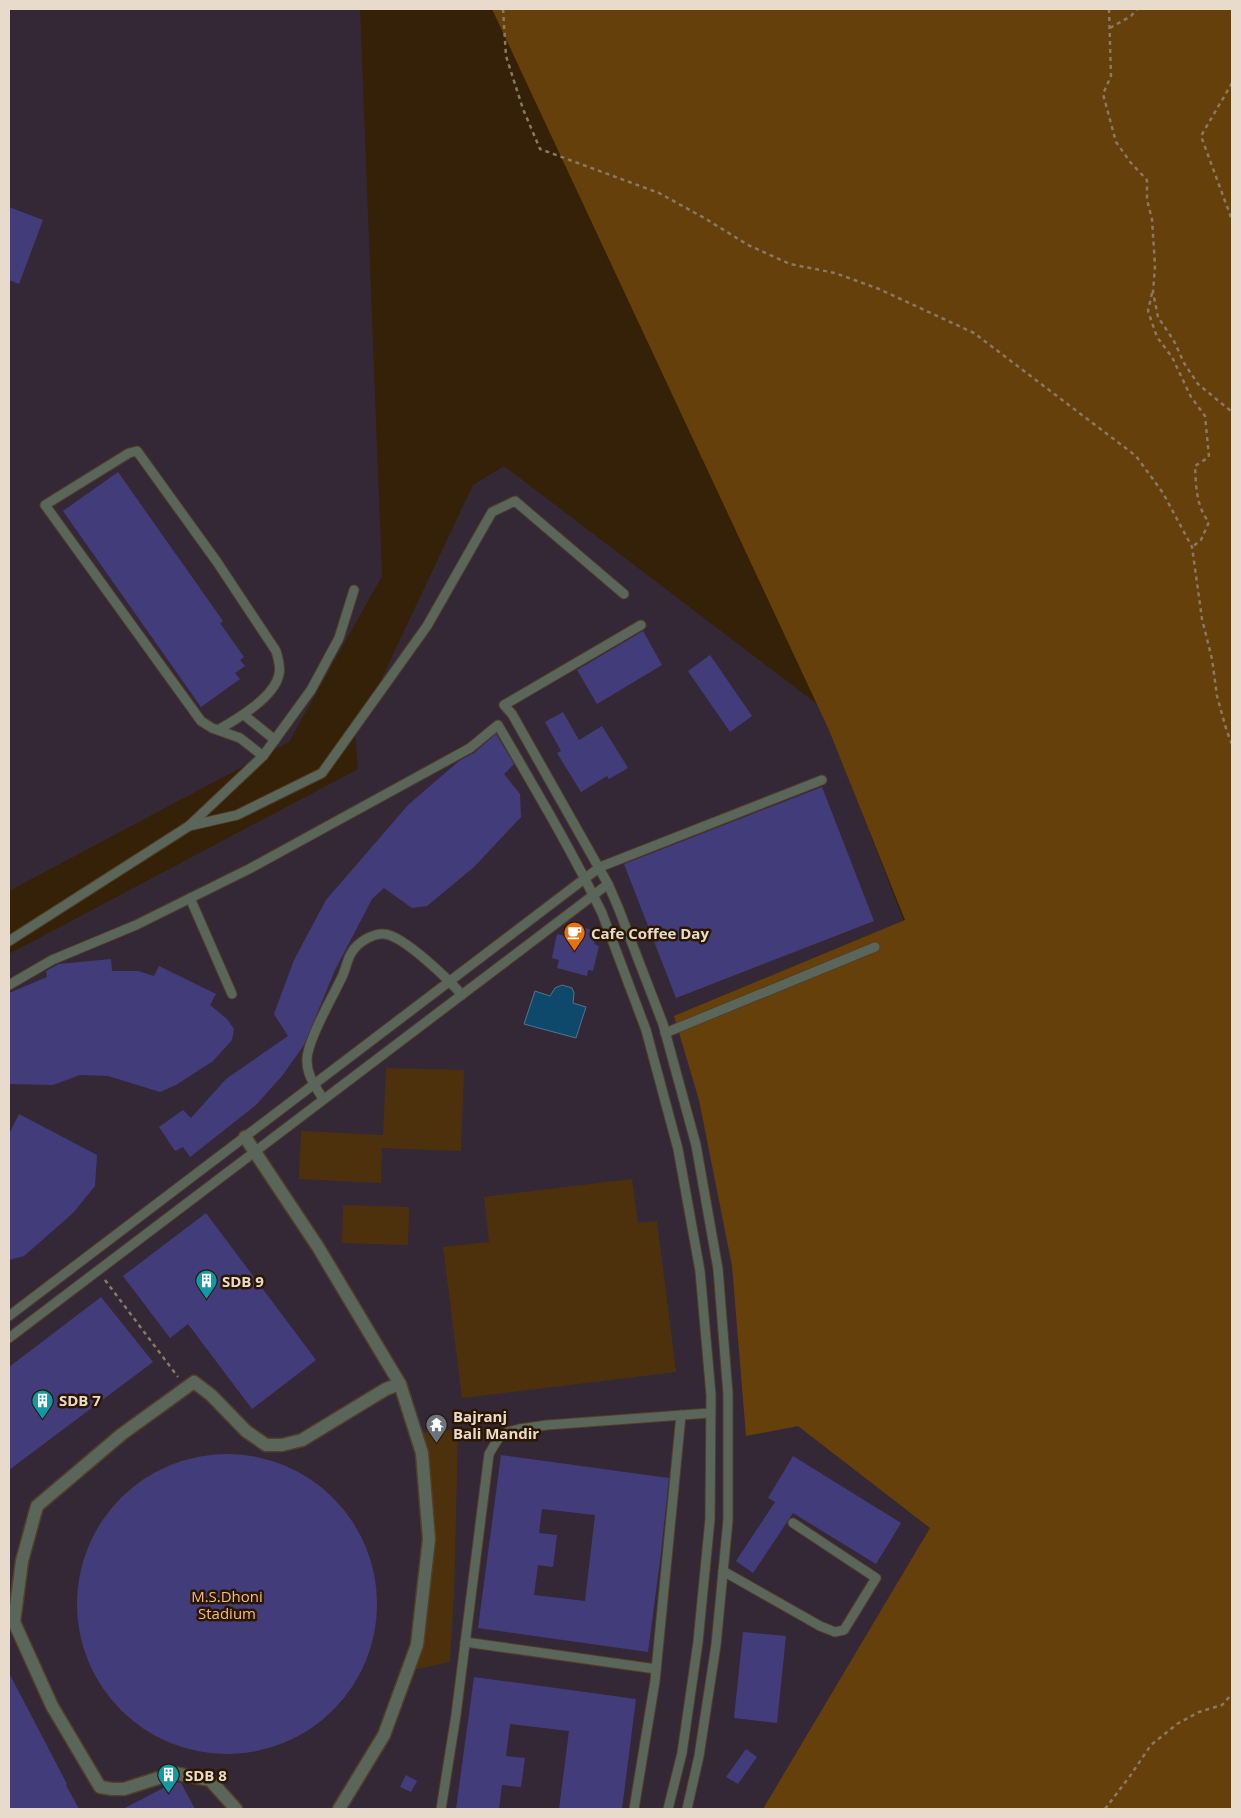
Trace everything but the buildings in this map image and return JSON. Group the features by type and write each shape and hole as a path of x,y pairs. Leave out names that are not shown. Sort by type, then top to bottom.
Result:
{"street":[{"path":"245,1137 318,1246 400,1384 422,1453 429,1539 417,1645 384,1735 339,1809"},
{"path":"236,1809 210,1780 174,1773 124,1789 100,1787 52,1706 14,1622 22,1561 36,1506 122,1434 194,1382 211,1395 252,1436 266,1445 282,1445 302,1440 386,1389 400,1384"}],"lane":[{"path":"218,730 244,715 272,689 279,676 280,664 276,650 217,562 137,451 129,453 45,504 201,720 218,730 240,738 263,756"},
{"path":"189,826 237,815 322,773 426,626 492,512 515,501 624,594"},
{"path":"9,941 189,826 263,756 311,690 339,638 354,590"},
{"path":"641,625 504,705 512,714 600,868 618,907 665,1033 696,1145 718,1269 728,1394 728,1520 716,1645 700,1756 687,1809"},
{"path":"244,715 275,740"},
{"path":"9,985 52,960 136,925 249,869 470,748 498,725 585,879 602,913 646,1030 678,1150 700,1271 711,1395 710,1519 698,1642 682,1753 668,1809"},
{"path":"9,1316 600,868 822,780"},
{"path":"9,1338 608,884"},
{"path":"190,898 232,994"},
{"path":"323,1100 309,1075 308,1050 330,1004 351,952 364,940 378,934 390,934 399,939 450,981 462,995"},
{"path":"665,1033 875,947"},
{"path":"441,1809 456,1715 489,1454 498,1439 508,1432 547,1425 710,1413"},
{"path":"634,1809 656,1669 681,1416"},
{"path":"723,1571 820,1626 835,1632 844,1630 876,1578 793,1523"},
{"path":"465,1642 656,1669"}],"path":[{"path":"503,9 506,56 523,109 540,149 659,193 706,219 748,246 790,264 835,273 879,289 974,333 1136,456 1163,493 1192,548 1202,619 1212,659 1217,696 1232,744"},
{"path":"1109,9 1111,76 1103,94 1116,142 1147,180 1147,200 1152,220 1155,266 1153,292 1148,311 1157,337 1172,357 1191,397 1205,416 1208,457 1195,466 1196,487 1202,514 1209,522 1201,540 1192,548"},
{"path":"1110,28 1132,16 1137,9"},
{"path":"1232,83 1201,136 1232,220"},
{"path":"1153,292 1158,317 1174,342 1184,363 1198,384 1232,412"},
{"path":"98,1271 186,1388"},
{"path":"1105,1809 1151,1746 1177,1724 1199,1712 1222,1705 1232,1694"}],"shaded area":[{"path":"9,9 360,9 382,576 289,742 9,891"},
{"path":"492,9 1232,9 1232,1809 763,1809 930,1528 798,1426 746,1436 732,1266 699,1100 674,1016 905,920 829,730"},
{"path":"504,466 821,707 954,1051 1028,1351 774,1809 9,1809 9,954 358,769 355,735 473,485"}],"green space":[{"path":"386,1068 464,1070 461,1151 382,1148 381,1183 299,1179 301,1131 383,1135"},
{"path":"632,1179 638,1223 657,1221 676,1372 462,1398 443,1247 489,1242 484,1197"},
{"path":"343,1205 409,1207 408,1245 342,1243"},
{"path":"458,1429 454,1594 450,1662 408,1671 428,1547 416,1433"},
{"name":"M.S.Dhoni Stadium","path":"212,1454 242,1454 271,1460 298,1471 322,1488 343,1509 360,1533 366,1546 377,1589 377,1619 371,1648 360,1675 343,1699 322,1720 298,1737 271,1748 242,1754 212,1754 183,1748 156,1737 132,1720 111,1699 94,1675 83,1648 77,1619 77,1589 83,1560 94,1533 111,1509 132,1488 156,1471 183,1460"}],"water":[{"path":"562,985 572,988 574,993 573,1003 586,1007 576,1038 524,1024 535,991 550,996 555,988"}],"place":[{"name":"Cafe Coffee Day","path":"575,952"},
{"name":"SDB 9","path":"206,1300"},
{"name":"SDB 7","path":"43,1419"},
{"name":"Bajranj Bali Mandir","path":"437,1444"},
{"name":"SDB 8","path":"169,1794"}]}
